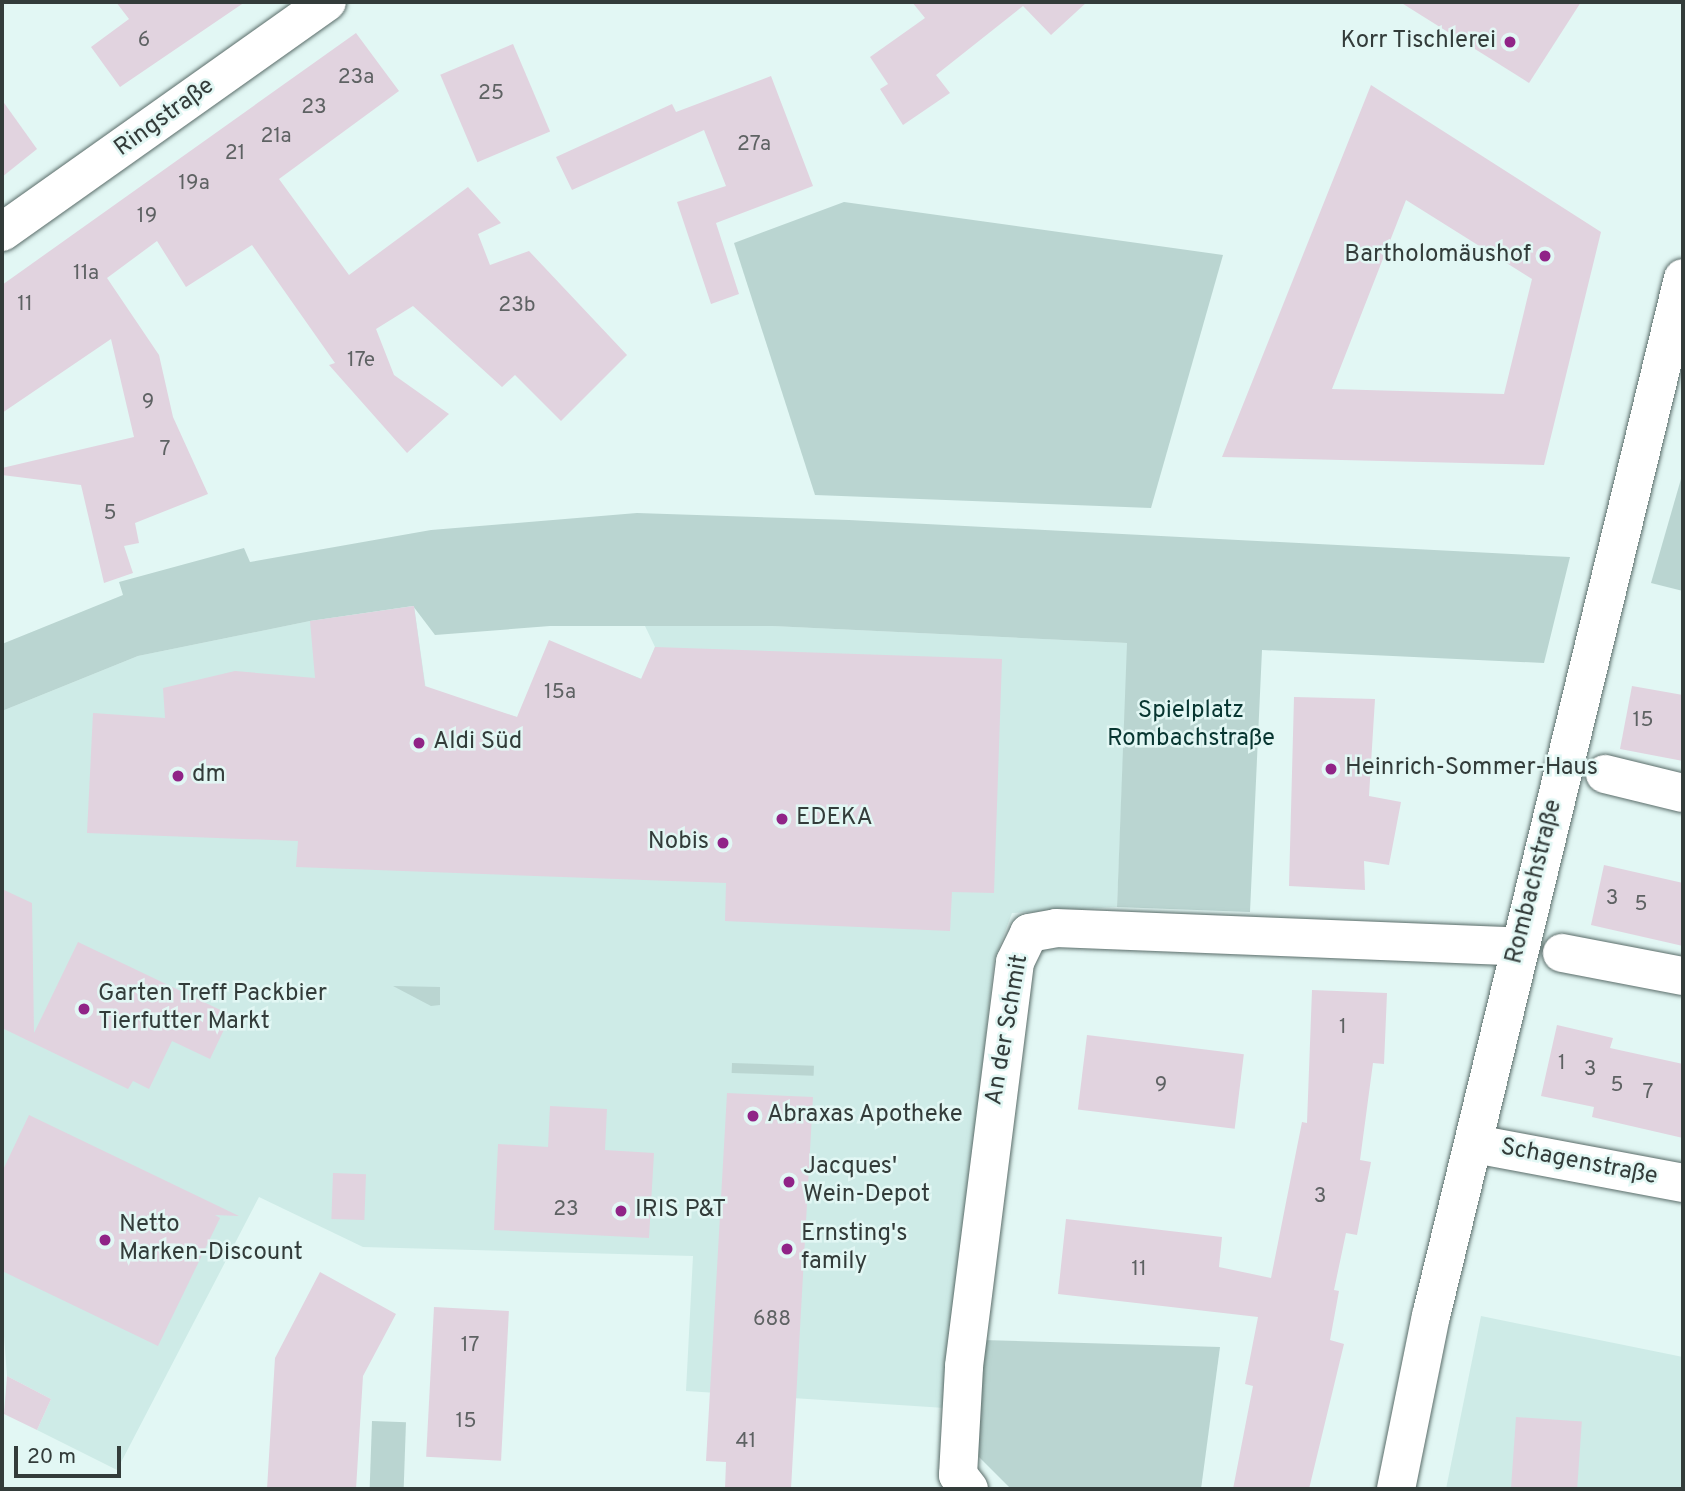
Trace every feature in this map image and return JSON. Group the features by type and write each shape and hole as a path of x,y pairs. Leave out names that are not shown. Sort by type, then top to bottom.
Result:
{"street":[{"name":"Ringstraße","path":"2,232 327,2"},
{"name":"Rombachstraße","path":"1396,1489 1431,1316 1683,278"},
{"path":"1605,774 1683,793"},
{"name":"An der Schmit","path":"969,1489 958,1475 964,1366 1015,962 1029,933 1056,928 1520,947"},
{"path":"1562,953 1683,976"},
{"name":"Schagenstraße","path":"1475,1143 1683,1183"}],"shaded area":[{"path":"414,606 426,690 517,717 573,741 613,697 624,672 642,679 655,647 645,626 772,626 1128,643 1117,907 1012,913 994,961 945,1408 686,1391 693,1256 363,1247 259,1197 117,1470 37,1430 51,1399 7,1376 2,1310 2,711 138,656 310,621"},
{"path":"1481,1316 1683,1357 1683,1489 1446,1489"}],"green space":[{"path":"844,202 1223,255 1151,508 815,495 734,243"},
{"path":"1683,472 1683,591 1651,583"},
{"name":"Spielplatz Rombachstraße","path":"637,513 849,520 1570,557 1544,663 1262,650 1250,912 1117,907 1127,643 772,626 550,626 435,635 413,606 310,621 138,656 2,711 2,644 123,595 119,582 244,548 250,562 431,530"},
{"path":"393,986 440,987 440,1005 431,1006"},
{"path":"732,1063 814,1066 814,1076 732,1073"},
{"path":"982,1340 1220,1347 1201,1489 1011,1489 973,1451"},
{"path":"372,1421 406,1422 404,1489 370,1489"}],"building":[{"path":"116,2 245,2 120,87 91,47 129,19"},
{"path":"912,2 1087,2 1051,35 1023,6 936,75 950,93 903,125 880,89 888,84 870,57 925,18"},
{"name":"Korr Tischlerei","path":"1400,2 1581,2 1529,83"},
{"path":"356,33 399,91 279,179 349,275 468,187 501,223 478,234 490,265 529,251 627,355 561,421 515,375 502,387 413,306 376,329 394,375 449,414 407,453 329,365 335,363 252,245 186,287 157,241 107,278 159,355 173,417 208,494 135,523 139,543 124,546 133,573 104,583 81,485 2,475 2,468 134,437 111,339 2,413 2,285"},
{"path":"513,44 550,131 477,162 440,75"},
{"path":"771,76 813,186 716,223 739,294 711,304 677,202 726,186 704,130 572,190 556,157 672,104 676,112"},
{"name":"Bartholomäushof","path":"1371,85 1601,232 1544,465 1222,457","holes":["1406,200 1532,279 1504,394 1332,389"]},
{"path":"2,100 37,149 2,177"},
{"path":"414,606 425,686 517,717 549,640 641,679 655,647 1002,659 994,893 952,892 950,931 725,921 726,883 296,867 298,841 87,833 93,713 165,718 163,688 235,671 315,678 310,621"},
{"path":"1632,686 1683,695 1683,761 1620,749"},
{"name":"Heinrich-Sommer-Haus","path":"1294,697 1375,699 1369,796 1401,802 1389,865 1364,861 1365,890 1289,886"},
{"path":"1604,865 1683,883 1683,946 1591,925"},
{"name":"Garten Treff Packbier Tierfutter Markt","path":"2,889 32,903 34,1033 78,942 231,1015 210,1059 172,1041 149,1089 133,1081 128,1089 2,1028"},
{"path":"1312,990 1387,993 1384,1064 1373,1063 1360,1160 1371,1162 1357,1235 1346,1233 1334,1290 1339,1291 1330,1340 1344,1344 1309,1489 1233,1489 1253,1386 1245,1384 1258,1317 1058,1294 1066,1219 1222,1237 1219,1267 1271,1278 1302,1122 1307,1123"},
{"path":"1557,1025 1613,1038 1610,1048 1683,1064 1683,1138 1592,1117 1594,1107 1541,1096"},
{"path":"1087,1035 1244,1054 1235,1129 1078,1109"},
{"path":"727,1093 813,1097 791,1489 725,1489 726,1462 706,1461"},
{"path":"550,1106 607,1109 605,1150 654,1153 649,1238 494,1230 498,1144 548,1147"},
{"name":"Netto Marken-Discount","path":"29,1115 239,1216 215,1215 220,1218 158,1346 2,1271 2,1172"},
{"path":"333,1173 366,1174 364,1220 331,1219"},
{"path":"320,1272 396,1314 363,1376 356,1489 267,1489 275,1358"},
{"path":"434,1307 509,1311 501,1461 426,1457"},
{"path":"7,1376 51,1399 37,1430 4,1414"},
{"path":"1516,1417 1582,1422 1577,1489 1511,1489"}],"place":[{"name":"Korr Tischlerei","path":"1510,42"},
{"name":"Bartholomäushof","path":"1545,256"},
{"name":"Aldi Süd","path":"419,743"},
{"name":"Heinrich-Sommer-Haus","path":"1331,769"},
{"name":"dm","path":"178,776"},
{"name":"EDEKA","path":"782,819"},
{"name":"Nobis","path":"723,843"},
{"name":"Garten Treff Packbier Tierfutter Markt","path":"84,1009"},
{"name":"Abraxas Apotheke","path":"753,1116"},
{"name":"Jacques' Wein-Depot","path":"789,1182"},
{"name":"IRIS P&T","path":"621,1211"},
{"name":"Netto Marken-Discount","path":"105,1240"},
{"name":"Ernsting's family","path":"787,1249"}]}
